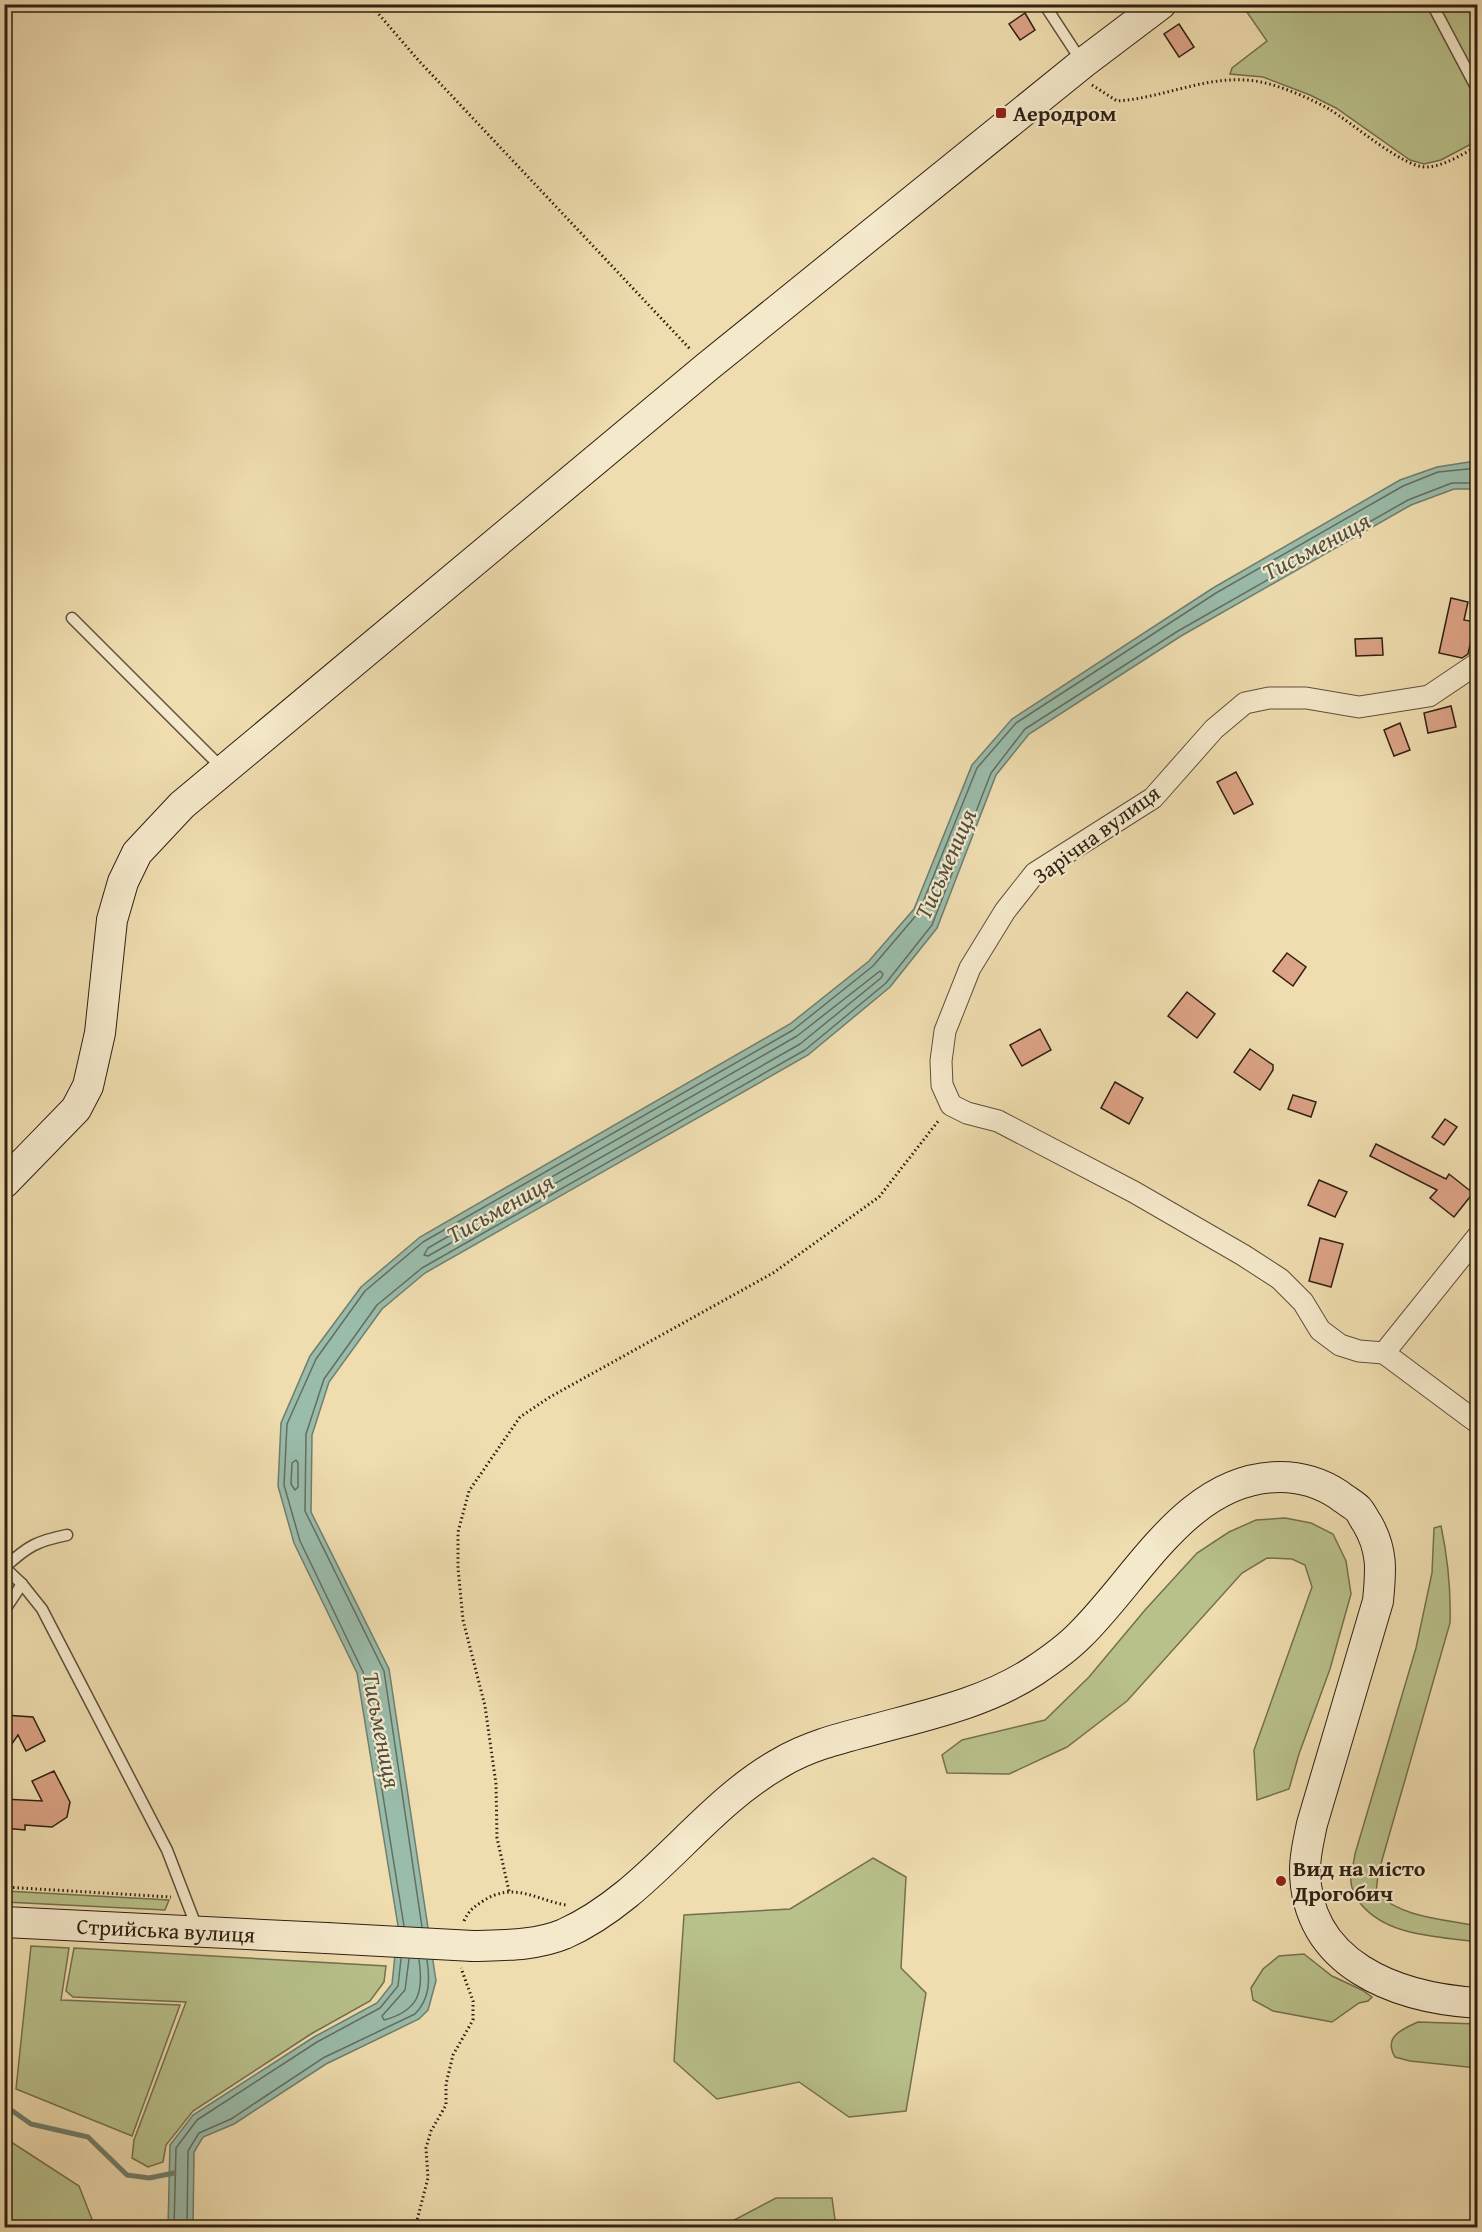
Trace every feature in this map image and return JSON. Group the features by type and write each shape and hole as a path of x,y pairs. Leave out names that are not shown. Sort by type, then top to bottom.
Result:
{"main road":[{"path":"4,1183 76,1109 88,1086 100,1033 112,920 123,882 137,853 183,805 707,367 1079,66 1161,4"},
{"name":"Стрийська вулиця","path":"4,1922 464,1944 519,1945 562,1935 596,1916 624,1896 736,1795 780,1762 829,1741 951,1709 1003,1688 1034,1671 1079,1637 1182,1519 1211,1497 1237,1484 1261,1477 1293,1477 1323,1484 1358,1509 1374,1535 1382,1564 1378,1601 1312,1824 1306,1853 1305,1871 1312,1910 1318,1927 1333,1947 1353,1966 1378,1981 1449,2001 1478,2003"}],"street":[{"name":"Зарічна вулиця","path":"951,1105 942,1084 941,1061 945,1031 970,968 1005,911 1035,873 1153,798 1214,729 1245,703 1269,698 1306,698 1359,707 1429,696 1478,663"},
{"path":"951,1105 967,1113 998,1121 1134,1192 1244,1255 1280,1279 1303,1302 1320,1330 1340,1345 1359,1352 1384,1353 1478,1423"},
{"path":"1384,1353 1478,1236"}],"lane":[{"path":"1044,4 1079,66"},
{"path":"1431,4 1478,91"},
{"path":"72,618 224,770"},
{"path":"67,1535 42,1540 23,1551 5,1567 42,1609 162,1840 198,1932"},
{"path":"4,1611 22,1584"}],"path":[{"path":"370,4 419,61 707,367"},
{"path":"1079,66 1112,99 1117,101 1228,79 1264,82 1327,108 1367,134 1389,152 1409,164 1425,168 1443,163 1478,146"},
{"path":"509,1891 497,1838 496,1784 485,1706 463,1620 458,1568 458,1532 469,1491 520,1417 550,1397 773,1273 879,1197 951,1105"},
{"path":"4,1887 185,1898"},
{"path":"415,2228 428,2178 426,2148 431,2131 446,2105 446,2084 453,2055 473,2020 473,2001 464,1944 469,1910 487,1898 509,1891 528,1893 548,1902 571,1906 596,1916"}],"green space":[{"path":"1242,5 1477,5 1477,141 1441,160 1424,164 1410,160 1336,108 1310,95 1263,77 1230,74 1232,68 1267,41"},
{"path":"1285,1518 1311,1523 1333,1534 1346,1561 1351,1594 1330,1669 1299,1754 1289,1789 1257,1800 1254,1750 1312,1587 1305,1565 1292,1559 1267,1558 1242,1573 1127,1701 1067,1747 1009,1774 947,1773 942,1755 962,1740 1045,1720 1089,1677 1197,1553 1229,1532 1256,1520"},
{"path":"1441,1526 1446,1550 1450,1623 1378,1874 1376,1893 1398,1908 1411,1913 1477,1926 1477,1942 1414,1933 1384,1923 1360,1903 1351,1885 1355,1854 1416,1648 1432,1573 1434,1528"},
{"path":"873,1858 906,1877 901,1968 926,1993 906,2111 849,2117 799,2082 717,2099 674,2061 684,1915 790,1909"},
{"path":"5,1891 169,1900 165,1910 5,1902"},
{"path":"31,1946 69,1948 61,2000 180,2005 132,2136 16,2089"},
{"path":"74,1948 386,1966 384,1982 370,2001 311,2034 193,2111 166,2145 163,2162 148,2167 132,2158 134,2140 186,2002 73,1997 66,1991"},
{"path":"1304,1954 1332,1976 1372,1997 1368,2001 1359,2003 1332,2022 1273,2011 1253,2000 1251,1988 1263,1969 1279,1956"},
{"path":"1418,2022 1477,2024 1477,2068 1410,2061 1395,2057 1391,2044 1393,2039 1401,2031"},
{"path":"5,2138 79,2186 95,2227 5,2227"},
{"path":"776,2198 832,2198 836,2227 721,2227"}],"water":[{"name":"Тисьмениця","path":"1477,462 1477,489 1454,489 1411,505 1181,636 1029,734 996,775 937,928 890,987 808,1055 425,1273 382,1309 329,1382 312,1435 311,1512 389,1669 436,1981 428,2010 419,2019 326,2064 234,2124 203,2137 194,2152 193,2227 168,2228 170,2145 193,2115 314,2037 377,2003 392,1984 398,1926 357,1673 294,1543 278,1486 281,1423 310,1356 361,1287 420,1237 790,1024 869,961 914,909 972,765 1012,719 1213,588 1400,480 1437,467"}],"building":[{"path":"1025,13 1035,30 1020,40 1009,24"},
{"path":"1179,24 1194,47 1179,57 1164,34"},
{"path":"1451,598 1468,602 1464,620 1475,622 1468,654 1462,658 1439,653"},
{"path":"1382,638 1383,655 1356,656 1355,639"},
{"path":"1451,706 1456,727 1428,733 1424,713"},
{"path":"1400,723 1410,750 1394,756 1384,730"},
{"path":"1236,772 1253,804 1234,814 1217,782"},
{"path":"1287,953 1306,967 1293,986 1273,971"},
{"path":"1187,992 1215,1014 1197,1038 1168,1016"},
{"path":"1040,1029 1051,1050 1022,1066 1010,1045"},
{"path":"1250,1049 1273,1065 1273,1070 1260,1090 1234,1072"},
{"path":"1115,1082 1143,1098 1129,1124 1101,1108"},
{"path":"1293,1095 1316,1102 1311,1117 1288,1109"},
{"path":"1445,1119 1457,1127 1444,1145 1432,1137"},
{"path":"1376,1144 1446,1179 1449,1174 1473,1193 1454,1217 1430,1198 1437,1190 1370,1156"},
{"path":"1319,1180 1347,1192 1335,1217 1308,1205"},
{"path":"1320,1238 1343,1244 1331,1287 1309,1281"},
{"path":"4,1715 33,1717 45,1741 26,1751 18,1735 4,1755"},
{"path":"54,1771 70,1802 67,1817 52,1827 25,1825 25,1830 4,1828 4,1799 42,1801 32,1781"}],"waterway":[{"path":"4,2105 31,2124 88,2137 127,2175 149,2178 174,2173"}],"place":[{"name":"Аеродром","path":"1001,113"},
{"name":"Вид на місто Дрогобич","path":"1281,1881"}]}
